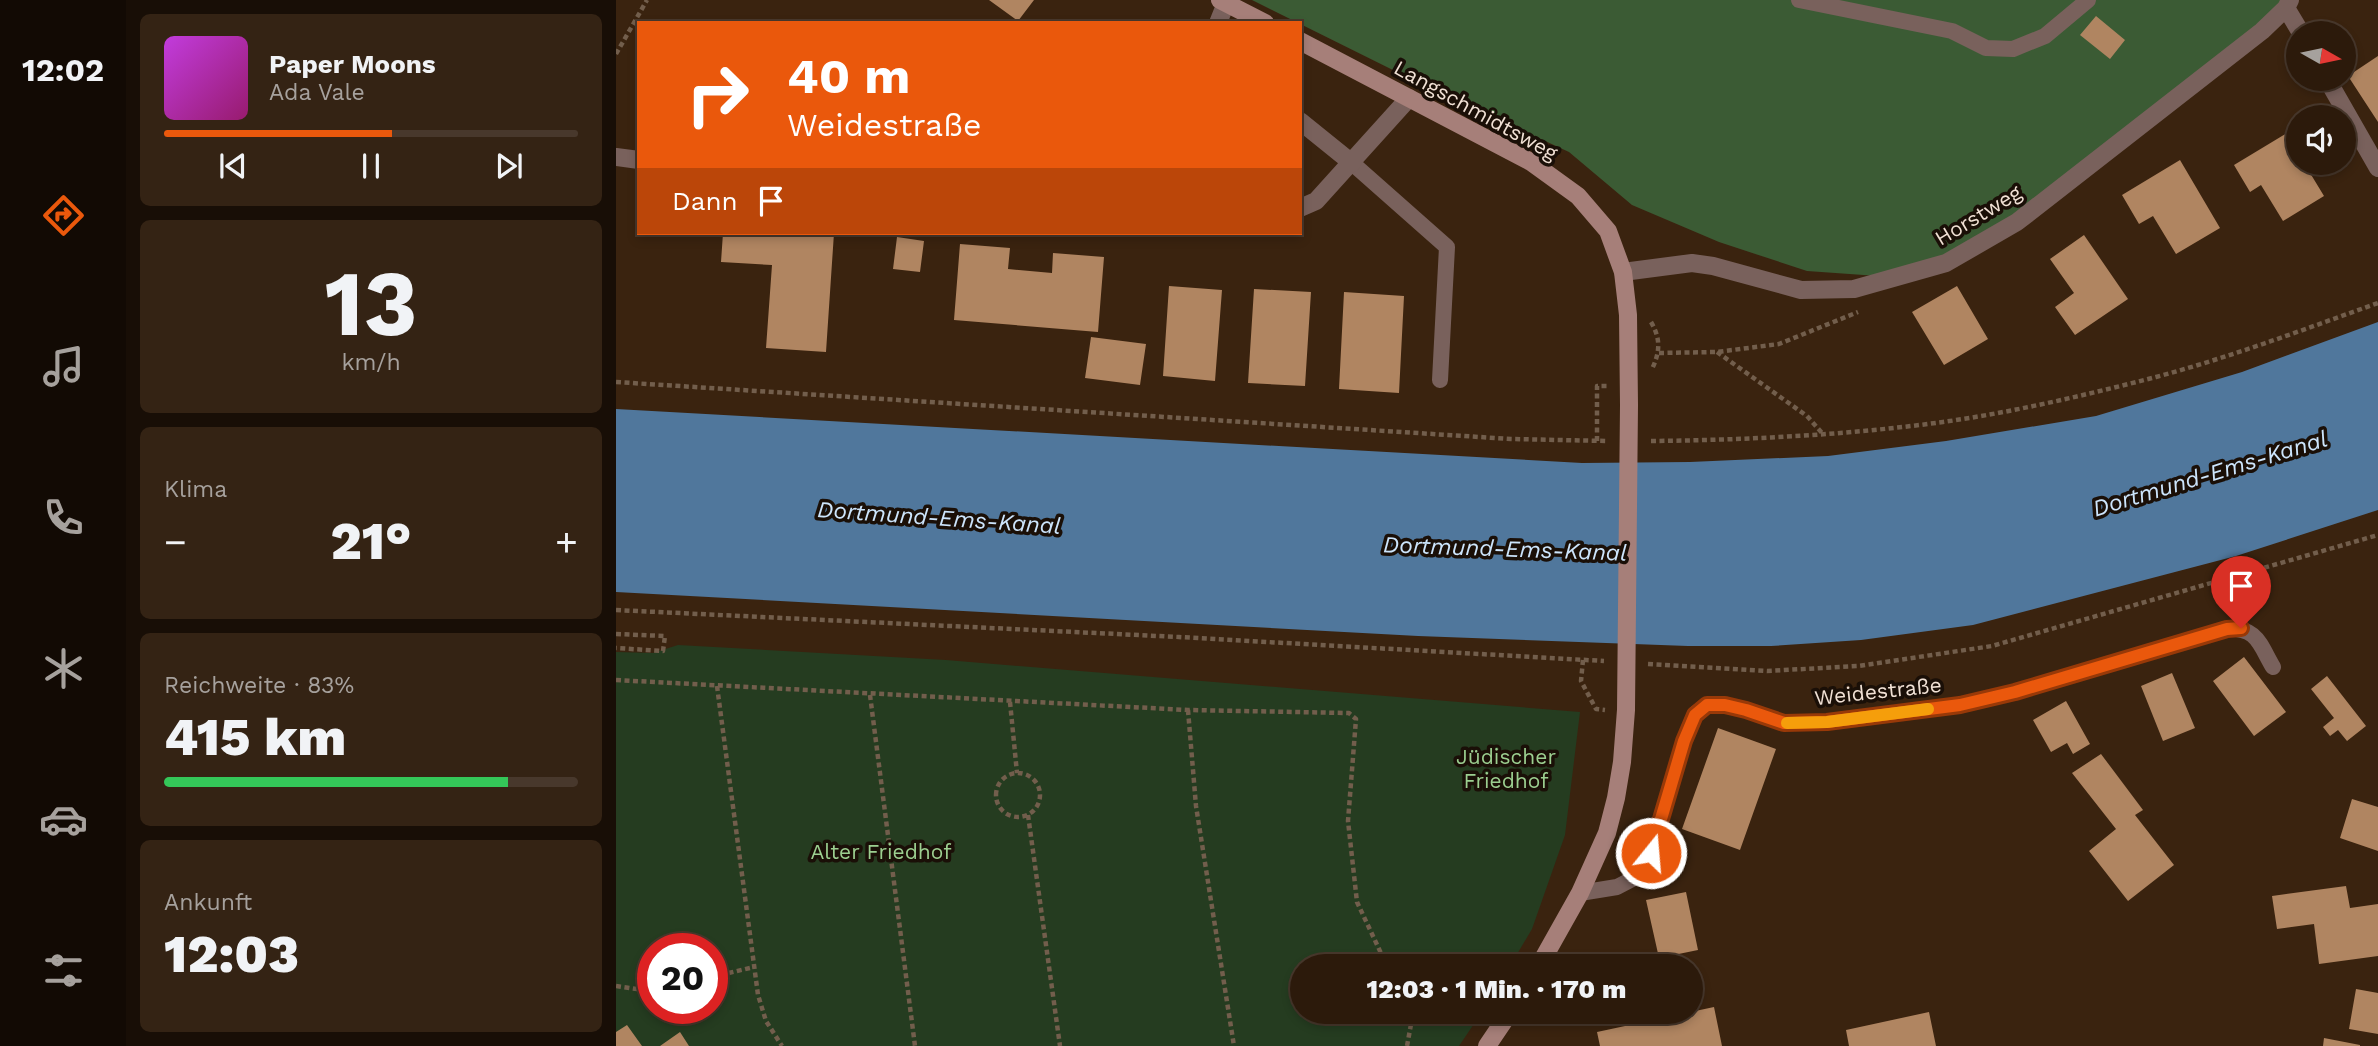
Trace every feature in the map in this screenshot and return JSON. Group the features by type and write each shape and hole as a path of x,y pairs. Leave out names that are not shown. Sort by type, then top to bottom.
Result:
{"street":[{"path":"1218,21 1223,1 1261,21"},
{"path":"2288,4 2296,21"},
{"name":"Horstweg","path":"1623,272 1692,263 1713,266 1801,290 1854,289 1946,263 2017,222 2262,31 2288,4"},
{"name":"Langschmidtsweg","path":"1302,42 1531,162 1578,196 1608,231 1623,272 1628,316 1629,405 1626,693 1622,762 1607,833 1580,893"},
{"path":"2334,91 2378,168"},
{"path":"1302,207 1316,201 1409,98"},
{"path":"1302,123 1352,163"},
{"path":"616,157 637,160"},
{"path":"1546,954 1580,893"},
{"path":"1487,1046 1502,1024"}],"lane":[{"path":"1798,0 1952,31 1986,48 2014,49 2045,36 2088,0"},
{"path":"1352,163 1447,247 1440,380"},
{"name":"Weidestraße","path":"1580,893 1617,887 1640,875 1651,853 1684,741 1695,715 1707,705 1725,705 1784,723 1827,722 1960,705 2015,692 2227,629 2241,628 2254,633 2273,667"}],"path":[{"path":"616,54 648,0"},
{"path":"1649,441 1702,441 1822,434 1943,422 2096,392 2158,376 2235,353 2378,303"},
{"path":"1659,353 1717,352 1779,344 1868,307"},
{"path":"1717,352 1807,416 1822,434"},
{"path":"616,382 1511,439 1610,441"},
{"path":"1597,386 1597,441"},
{"path":"1646,664 1767,671 1858,666 1992,646 2378,535"},
{"path":"616,610 1608,661"},
{"path":"616,634 665,636 663,651 616,648"},
{"path":"1583,660 1581,681 1596,709"},
{"path":"616,680 1010,702 1188,710 1349,713 1356,719 1348,821 1357,902 1381,954"},
{"path":"717,686 758,995 766,1021 782,1046"},
{"path":"870,695 915,1046"},
{"path":"1010,702 1017,773"},
{"path":"1188,710 1196,806 1234,1046"},
{"path":"1017,773 1033,779 1040,794 1035,810 1028,815 1019,818 1009,816 1001,810 996,801 1000,782 1008,776 1017,773"},
{"path":"1028,815 1060,1046"},
{"path":"728,973 754,967"},
{"path":"616,986 637,989"},
{"path":"1407,1046 1411,1024"}],"green space":[{"path":"1252,0 2289,0 2018,220 1944,261 1892,277 1807,271 1719,242 1632,205 1569,152 1407,77 1302,25 1302,21 1294,21"},
{"name":"Alter Friedhof","path":"678,645 946,660 1580,712 1565,835 1532,929 1517,954 1290,954 1290,1024 1474,1024 1459,1046 616,1046 616,652 653,653"}],"water":[{"name":"Dortmund-Ems-Kanal","path":"2378,322 2378,510 2236,556 1973,625 1861,640 1771,646 1688,646 1418,636 616,592 616,409 1582,463 1828,456 1946,441 2096,416 2242,372"}],"building":[{"path":"989,0 1034,0 1018,21"},
{"path":"2096,16 2125,40 2110,59 2080,35"},
{"path":"2378,56 2378,122 2356,88 2356,71"},
{"path":"2286,134 2286,175 2311,175 2324,196 2283,221 2261,185 2250,192 2234,165"},
{"path":"2180,160 2220,228 2176,254 2153,216 2139,224 2122,195"},
{"path":"723,235 834,235 826,352 766,348 772,265 721,262"},
{"path":"2084,235 2128,299 2075,335 2055,307 2074,293 2050,259"},
{"path":"897,237 924,241 920,272 893,269"},
{"path":"960,244 1010,248 1008,269 1052,273 1053,253 1104,257 1098,332 954,320"},
{"path":"1169,286 1222,290 1215,381 1163,376"},
{"path":"1957,286 1988,339 1944,365 1912,312"},
{"path":"1254,289 1311,292 1305,386 1248,383"},
{"path":"1344,292 1404,296 1399,393 1339,389"},
{"path":"1091,337 1146,344 1140,385 1085,378"},
{"path":"2244,657 2286,712 2254,736 2213,681"},
{"path":"2172,673 2195,728 2163,741 2141,686"},
{"path":"2327,676 2366,726 2347,741 2338,730 2330,736 2323,727 2334,718 2311,689"},
{"path":"2066,701 2090,744 2073,754 2067,743 2051,752 2033,720"},
{"path":"1718,728 1776,749 1740,850 1682,829"},
{"path":"2101,754 2143,810 2135,815 2174,865 2128,901 2089,851 2116,829 2072,773"},
{"path":"2352,799 2378,807 2378,851 2340,838"},
{"path":"2346,886 2350,908 2378,904 2378,956 2319,964 2314,924 2277,929 2272,896"},
{"path":"1686,892 1698,950 1658,954 1646,900"},
{"path":"2356,989 2378,993 2378,1034 2349,1029"},
{"path":"1714,1007 1722,1046 1600,1046 1597,1032 1634,1024 1703,1024 1703,1009"},
{"path":"1929,1012 1936,1046 1849,1046 1846,1030"},
{"path":"627,1025 642,1046 616,1046 616,1032"},
{"path":"680,1032 689,1046 660,1046"},
{"path":"2324,1038 2360,1045 2360,1046 2323,1046"}],"slow traffic":[{"path":"1787,723 1827,722 1928,709"}],"route":[{"path":"1651,853 1684,741 1695,715 1707,705 1725,705 1784,723 1827,722 1960,705 2015,692 2227,629 2241,628"}],"park label":[{"name":"Jüdischer Friedhof","path":"1506,768"}]}
